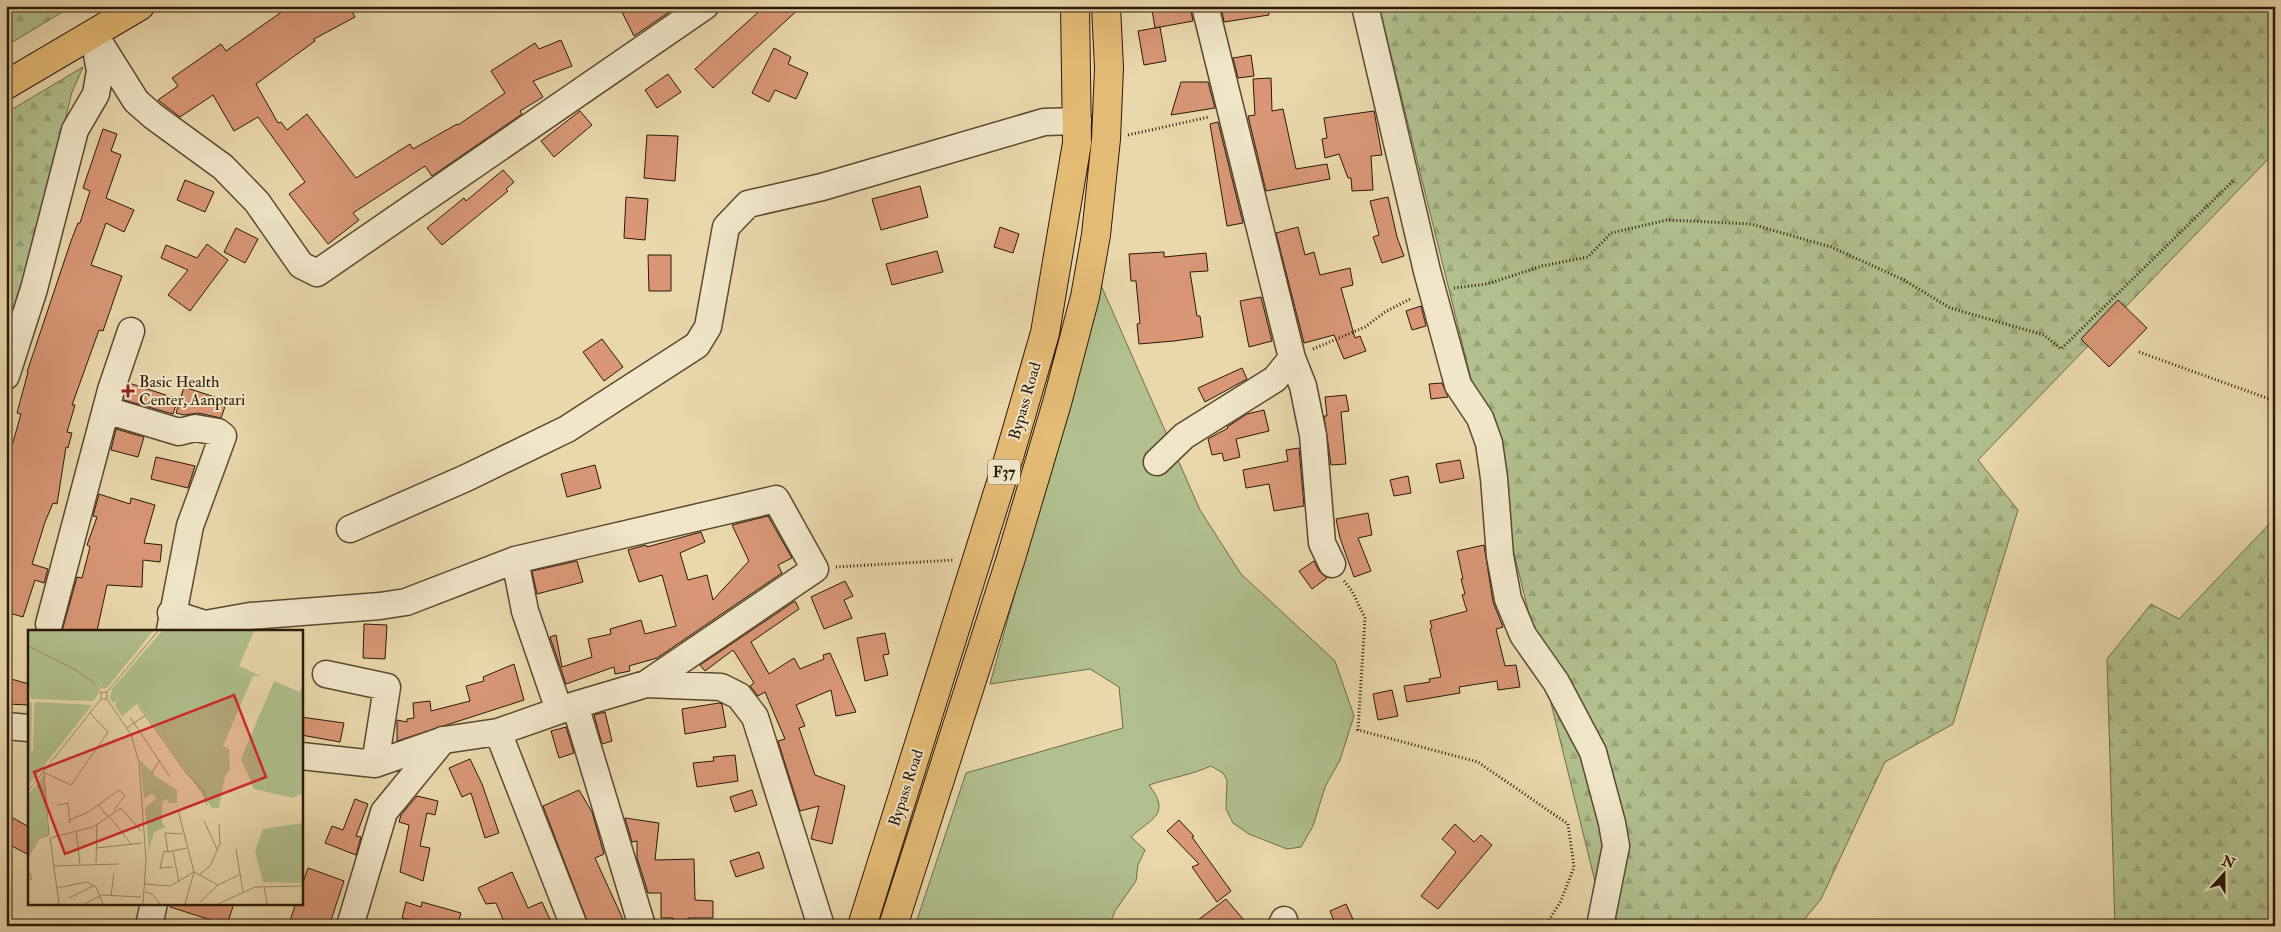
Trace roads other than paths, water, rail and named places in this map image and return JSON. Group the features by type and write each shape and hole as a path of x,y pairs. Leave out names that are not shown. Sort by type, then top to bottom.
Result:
{"main road":[{"path":"6,85 140,6"},
{"name":"Bypass Road","path":"862,926 1045,333 1077,132 1075,6"},
{"name":"Bypass Road","path":"893,926 1011,558 1057,403 1086,288 1096,234 1106,139 1108,68 1106,6"},
{"path":"1077,132 1106,139"}],"street":[{"path":"94,34 136,101 153,116 223,166 257,202 301,265 317,273 705,6"},
{"path":"1205,6 1292,358 1303,386 1312,435 1322,543 1332,564"},
{"path":"1365,6 1433,291 1458,385 1480,418 1489,443 1494,478 1500,556 1508,599 1523,635 1560,689 1582,727 1596,761 1616,846 1600,926"},
{"path":"6,376 34,289 75,130 96,94 100,71 94,34"},
{"path":"350,529 466,478 567,429 697,345 708,327 726,227 748,204 822,188 1044,122 1077,132"},
{"path":"49,624 106,410 131,331"},
{"path":"1157,462 1184,436 1274,378 1292,358"},
{"path":"106,410 179,432 195,428 218,432 223,436 190,526 171,622 205,624 250,616 380,606 406,602 515,560 776,498 815,569 646,684 567,707 498,732 444,740 375,764 302,756"},
{"path":"515,560 525,611 567,707 642,926"},
{"path":"326,674 387,687 375,764"},
{"path":"646,684 721,687 740,696 755,717 821,926"},
{"path":"6,726 28,728"},
{"path":"498,732 574,926"},
{"path":"350,926 384,812 444,740"},
{"path":"149,926 154,904"}],"place":[{"name":"Basic Health Center, Aanptari","path":"128,391"}]}
